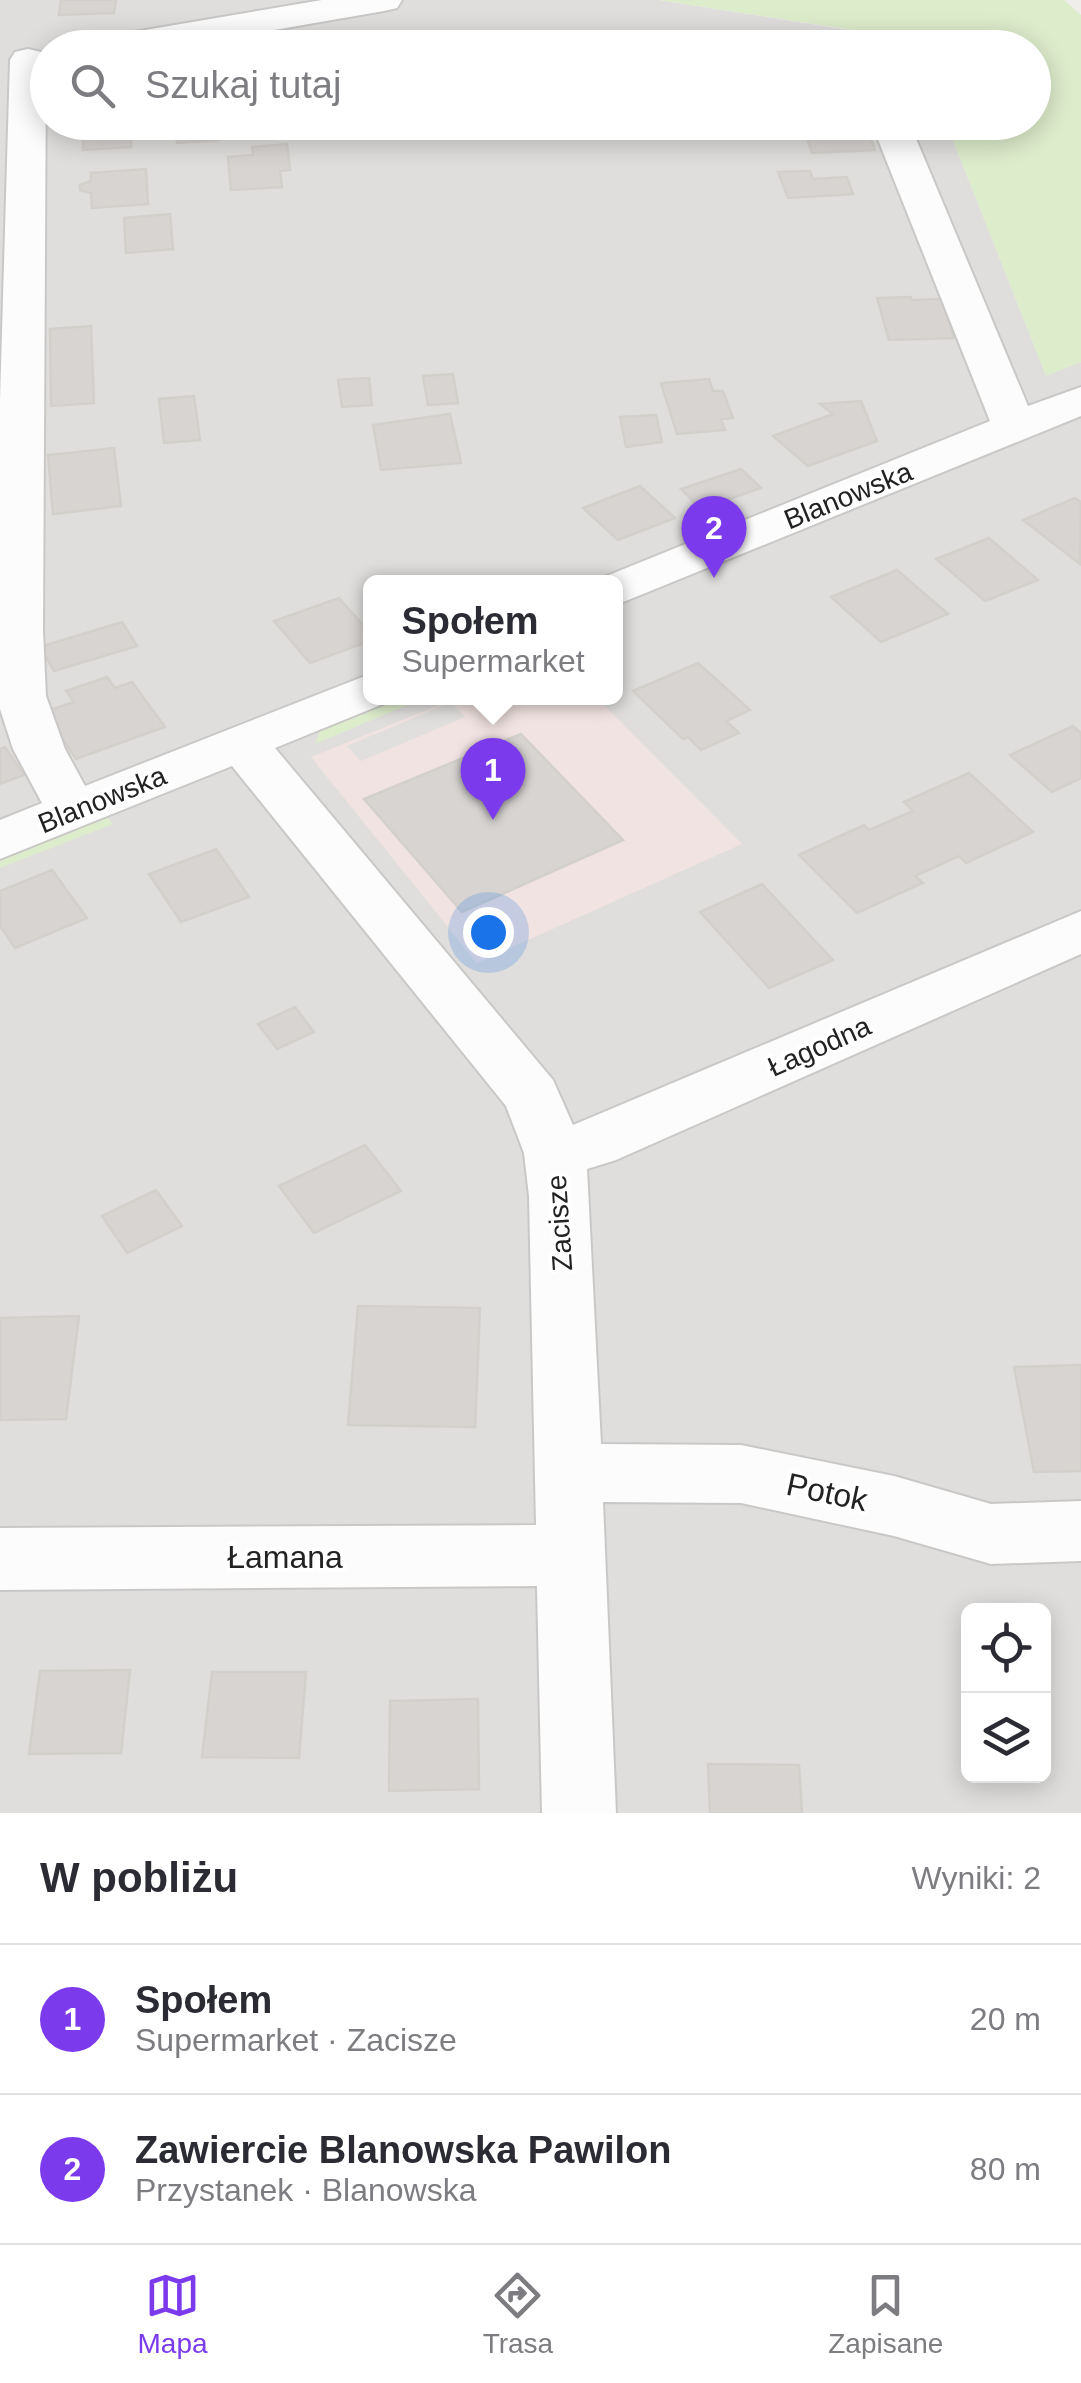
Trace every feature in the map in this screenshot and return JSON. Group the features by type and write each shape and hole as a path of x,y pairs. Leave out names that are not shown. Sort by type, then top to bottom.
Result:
{"street":[{"path":"209,30 384,0"},
{"path":"25,60 18,631 21,696 38,750 73,811"},
{"path":"897,140 1016,428"},
{"name":"Blanowska","path":"623,587 1081,400"},
{"name":"Blanowska","path":"0,841 363,693"},
{"name":"Zacisze","path":"241,742 532,1096 554,1154 560,1196 579,1813"},
{"name":"Łagodna","path":"554,1154 595,1144 1081,931"},
{"name":"Potok","path":"569,1473 741,1474 894,1506 990,1534 1081,1531"},
{"name":"Łamana","path":"0,1558 571,1555"}],"shaded area":[{"path":"0,0 659,0 850,30 30,30 30,140 953,140 1046,375 1081,362 1081,1813 0,1813"},
{"path":"440,705 604,705 742,844 477,963 311,757"},
{"path":"444,705 454,705 465,717 361,761 347,746"}],"green space":[{"path":"659,0 1064,0 1081,15 1081,362 1046,376 953,140 1051,140 1051,30 854,30"},
{"path":"385,705 407,705 315,744 320,731"},
{"path":"107,817 113,824 0,868 0,860"}],"building":[{"path":"61,0 116,0 114,13 59,15"},
{"path":"83,140 131,140 131,147 83,150"},
{"path":"177,140 219,140 177,143"},
{"path":"808,140 871,140 875,150 812,153"},
{"path":"287,144 290,170 280,171 282,187 231,190 228,157 253,155 252,147"},
{"path":"146,169 148,204 92,208 91,193 80,190 80,185 91,181 91,173"},
{"path":"810,171 813,179 847,177 853,194 788,198 778,172"},
{"path":"170,214 173,249 126,253 124,218"},
{"path":"877,298 942,299 954,338 889,340"},
{"path":"91,326 94,403 51,406 50,329"},
{"path":"453,374 458,403 428,405 423,376"},
{"path":"369,378 372,405 342,407 338,380"},
{"path":"709,379 713,391 723,391 733,418 721,419 725,430 677,434 661,383"},
{"path":"194,396 200,440 164,443 159,399"},
{"path":"861,401 877,441 808,466 773,436 833,414 820,404"},
{"path":"450,414 461,463 381,470 373,425"},
{"path":"656,415 662,442 626,447 620,417"},
{"path":"114,448 121,506 53,514 48,455"},
{"path":"741,469 761,488 701,509 681,489"},
{"path":"640,486 675,518 618,540 583,508"},
{"path":"1075,498 1081,502 1080,564 1023,520"},
{"path":"989,538 1038,580 985,601 936,559"},
{"path":"897,570 948,614 881,642 831,597"},
{"path":"339,598 363,625 363,644 310,663 274,621"},
{"path":"122,622 137,646 54,671 40,647"},
{"path":"698,663 750,710 726,721 739,733 701,750 688,737 683,739 633,691"},
{"path":"107,677 115,688 132,682 165,727 76,759 44,712 74,702 66,691"},
{"path":"1073,726 1081,733 1081,778 1052,792 1010,755"},
{"path":"521,734 623,840 462,912 364,799"},
{"path":"5,747 24,775 0,784 0,749"},
{"path":"969,773 1033,832 966,863 959,856 915,876 923,883 857,913 799,855 864,825 869,830 913,811 904,802"},
{"path":"216,849 249,897 181,922 149,874"},
{"path":"52,870 87,918 15,948 0,926 0,891"},
{"path":"762,884 833,960 769,988 700,912"},
{"path":"295,1007 314,1032 277,1049 258,1024"},
{"path":"365,1145 401,1191 314,1233 279,1186"},
{"path":"156,1190 182,1226 127,1253 102,1216"},
{"path":"358,1306 480,1308 475,1427 348,1425"},
{"path":"79,1316 66,1419 0,1420 0,1318"},
{"path":"1081,1365 1081,1471 1034,1472 1014,1367"},
{"path":"130,1670 121,1753 29,1754 40,1671"},
{"path":"212,1672 306,1672 299,1758 202,1757"},
{"path":"478,1699 479,1789 389,1791 390,1701"},
{"path":"708,1764 799,1765 802,1813 710,1813"}],"place":[{"name":"Zawiercie Blanowska Pawilon","path":"714,578"},
{"name":"Społem","path":"493,820"}]}
